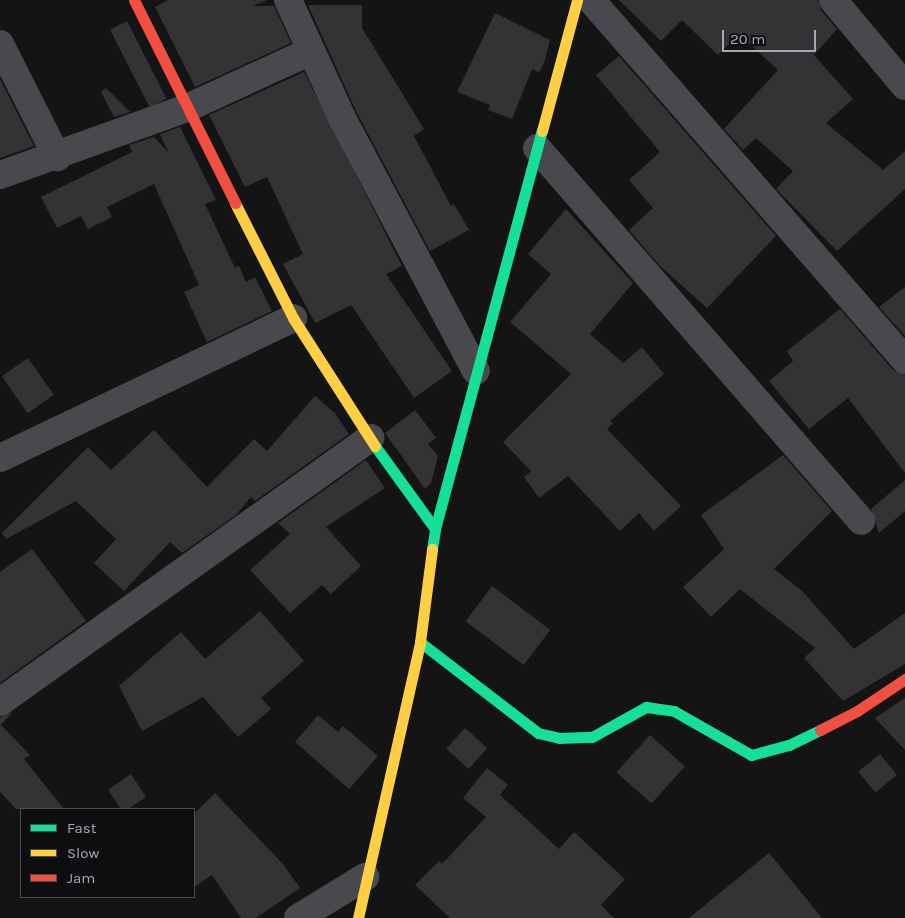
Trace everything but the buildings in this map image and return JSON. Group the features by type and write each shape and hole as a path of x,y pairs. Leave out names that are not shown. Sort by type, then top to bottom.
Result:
{"street":[{"path":"134,0 293,318 370,438 435,529"},
{"path":"288,0 342,118 476,371"},
{"path":"358,918 365,878 420,642 435,529 577,0"},
{"path":"591,0 905,360"},
{"path":"833,0 905,86"},
{"path":"0,44 57,156"},
{"path":"0,176 187,108 311,51"},
{"path":"537,148 861,521"},
{"path":"0,458 293,318"},
{"path":"0,702 370,438"},
{"path":"420,642 538,733 559,738 592,737 646,707 674,711 751,755 789,745 857,711 905,679"},
{"path":"298,918 365,878"}],"traffic: fast":[{"path":"432,549 435,529 542,131"},
{"path":"375,446 435,529"},
{"path":"420,642 538,733 559,738 592,737 646,707 674,711 751,755 789,745 820,730"}],"traffic: slow":[{"path":"542,131 577,0"},
{"path":"235,203 293,318 375,446"},
{"path":"358,918 420,642 432,549"}],"traffic: jam":[{"path":"134,0 235,203"},
{"path":"820,730 857,711 905,679"}]}
